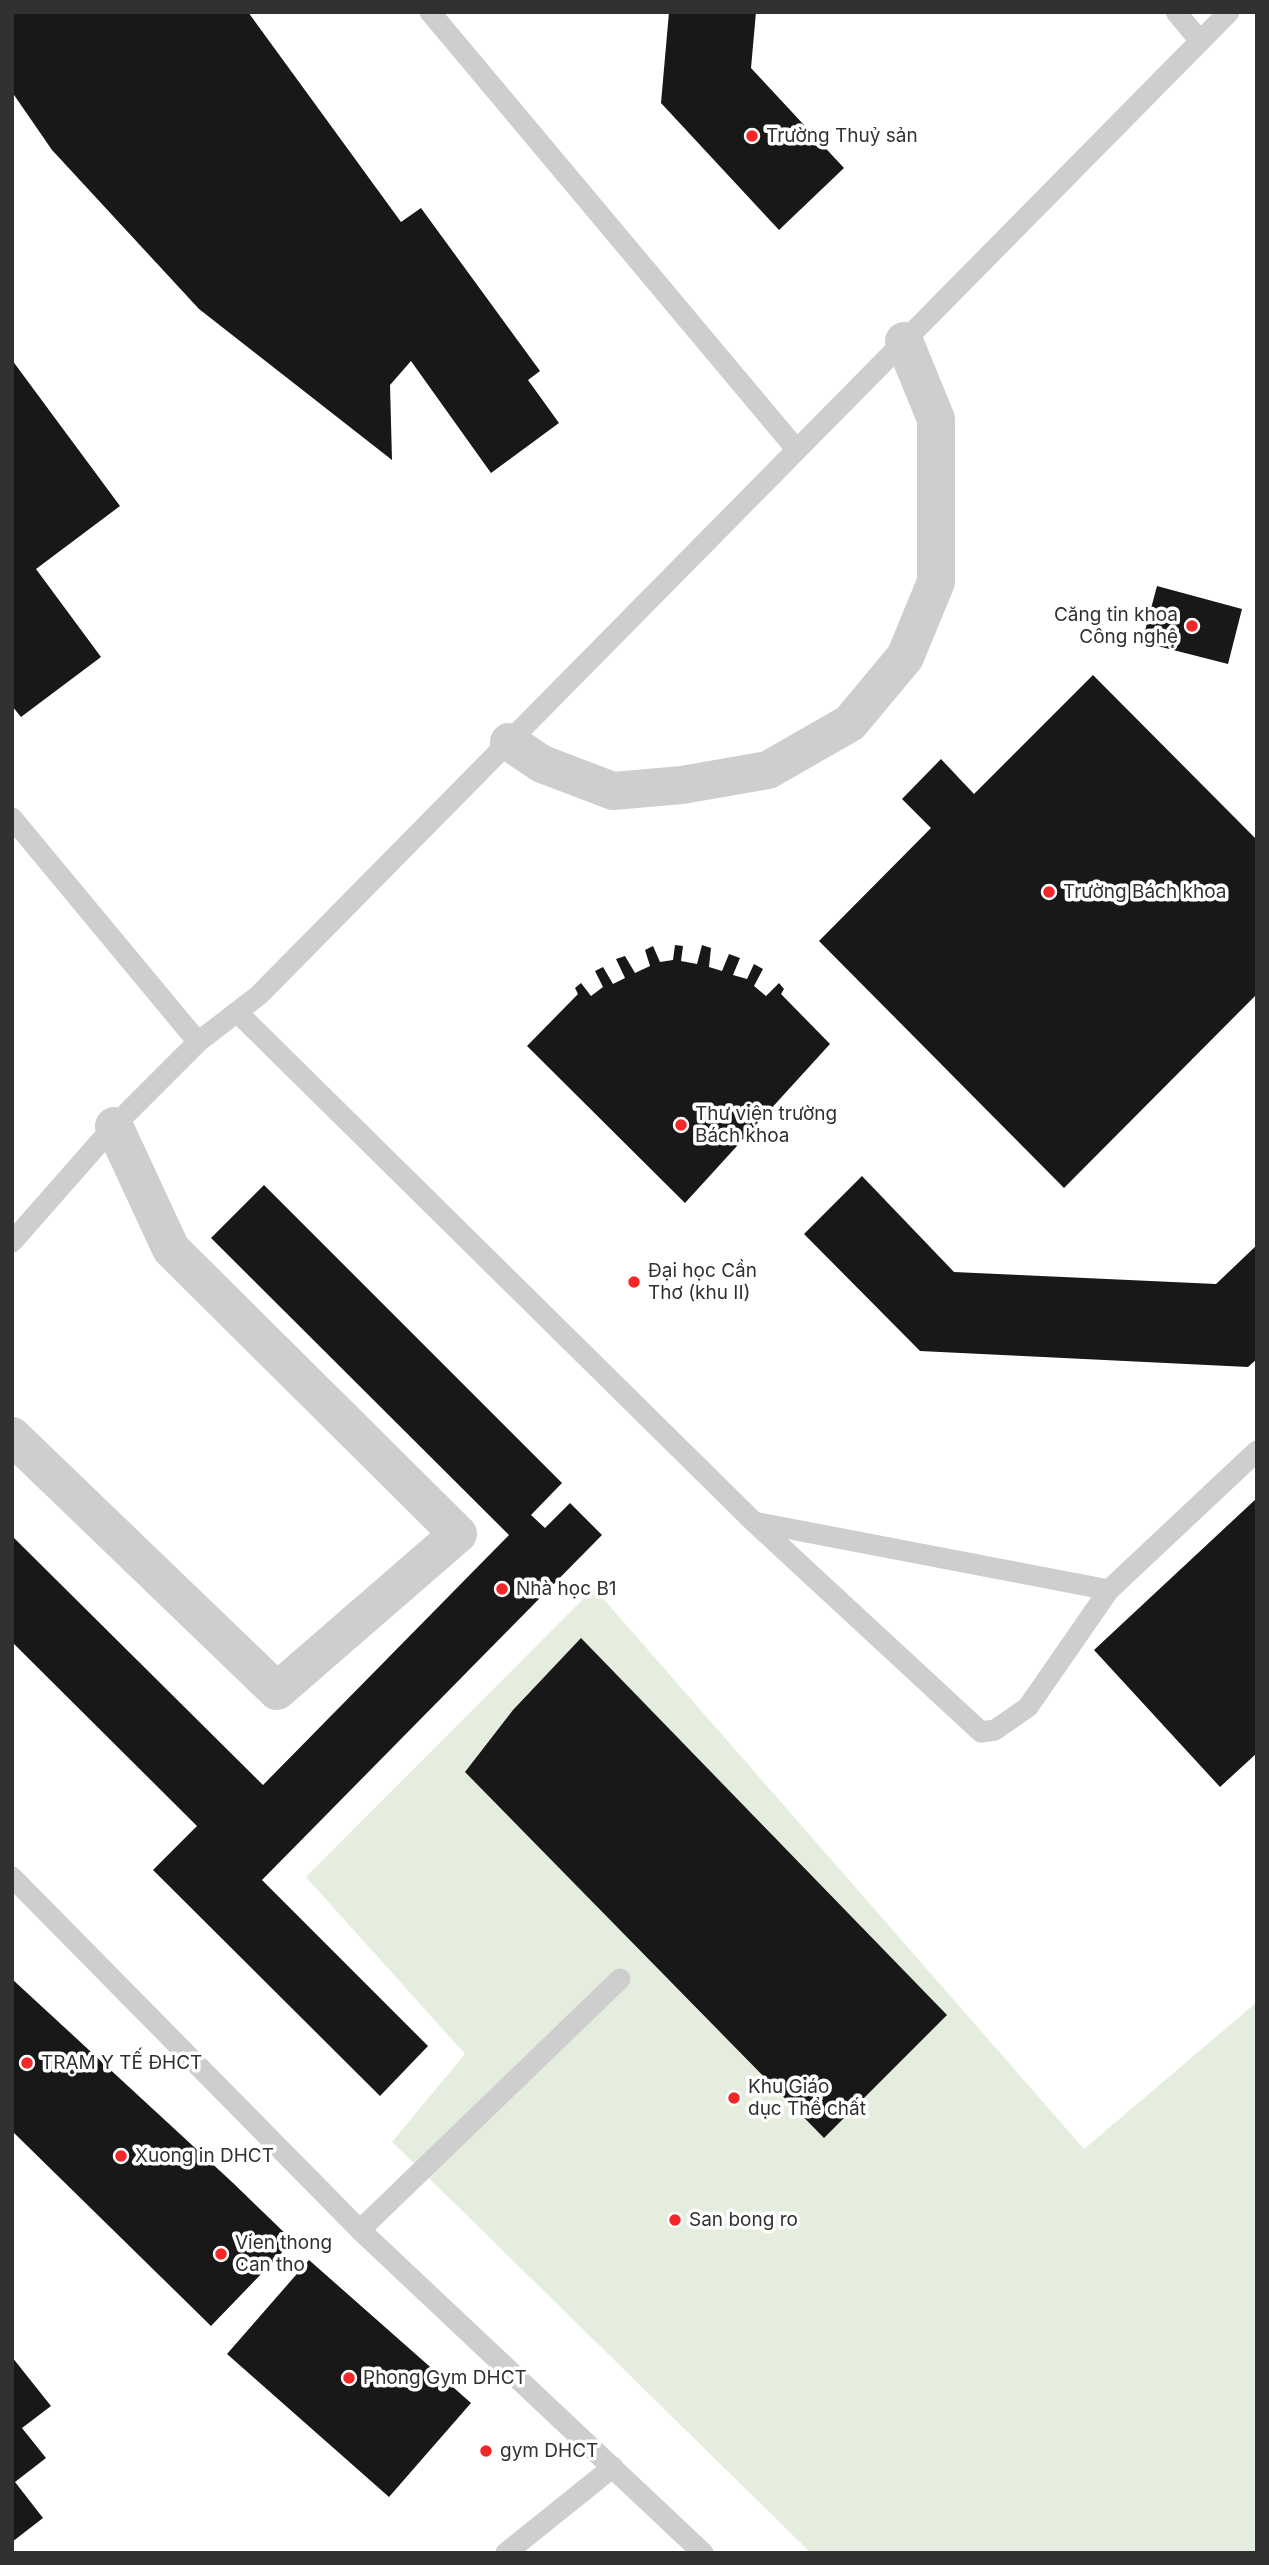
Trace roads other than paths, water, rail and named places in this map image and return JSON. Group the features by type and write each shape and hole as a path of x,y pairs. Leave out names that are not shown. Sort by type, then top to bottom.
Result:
{"street":[{"path":"509,742 541,764 614,791 682,785 768,770 850,723 905,657 936,582 936,419 904,341"},
{"path":"12,1436 277,1691 458,1534 171,1249 114,1126"}],"lane":[{"path":"430,12 797,450"},
{"path":"1176,12 1200,41"},
{"path":"12,1242 114,1126 198,1042 259,995 1228,12"},
{"path":"12,818 198,1042"},
{"path":"237,1012 754,1522 981,1732 995,1730 1028,1707 1109,1590 1257,1451"},
{"path":"754,1522 1109,1590"},
{"path":"12,1877 360,2230 703,2553"},
{"path":"360,2230 620,1979"},
{"path":"506,2553 612,2467"}],"place":[{"name":"Trường Thuỷ sản","path":"752,136"},
{"name":"Căng tin khoa Công nghệ","path":"1192,626"},
{"name":"Trường Bách khoa","path":"1049,892"},
{"name":"Thư viện trường Bách khoa","path":"681,1125"},
{"name":"Đại học Cần Thơ (khu II)","path":"634,1282"},
{"name":"Nhà học B1","path":"502,1589"},
{"name":"TRẠM Y TẾ ĐHCT","path":"27,2063"},
{"name":"Khu Giáo dục Thể chất","path":"734,2098"},
{"name":"Xuong in DHCT","path":"121,2156"},
{"name":"San bong ro","path":"675,2220"},
{"name":"Vien thong Can tho","path":"221,2254"},
{"name":"Phong Gym DHCT","path":"349,2378"},
{"name":"gym DHCT","path":"486,2451"}]}
